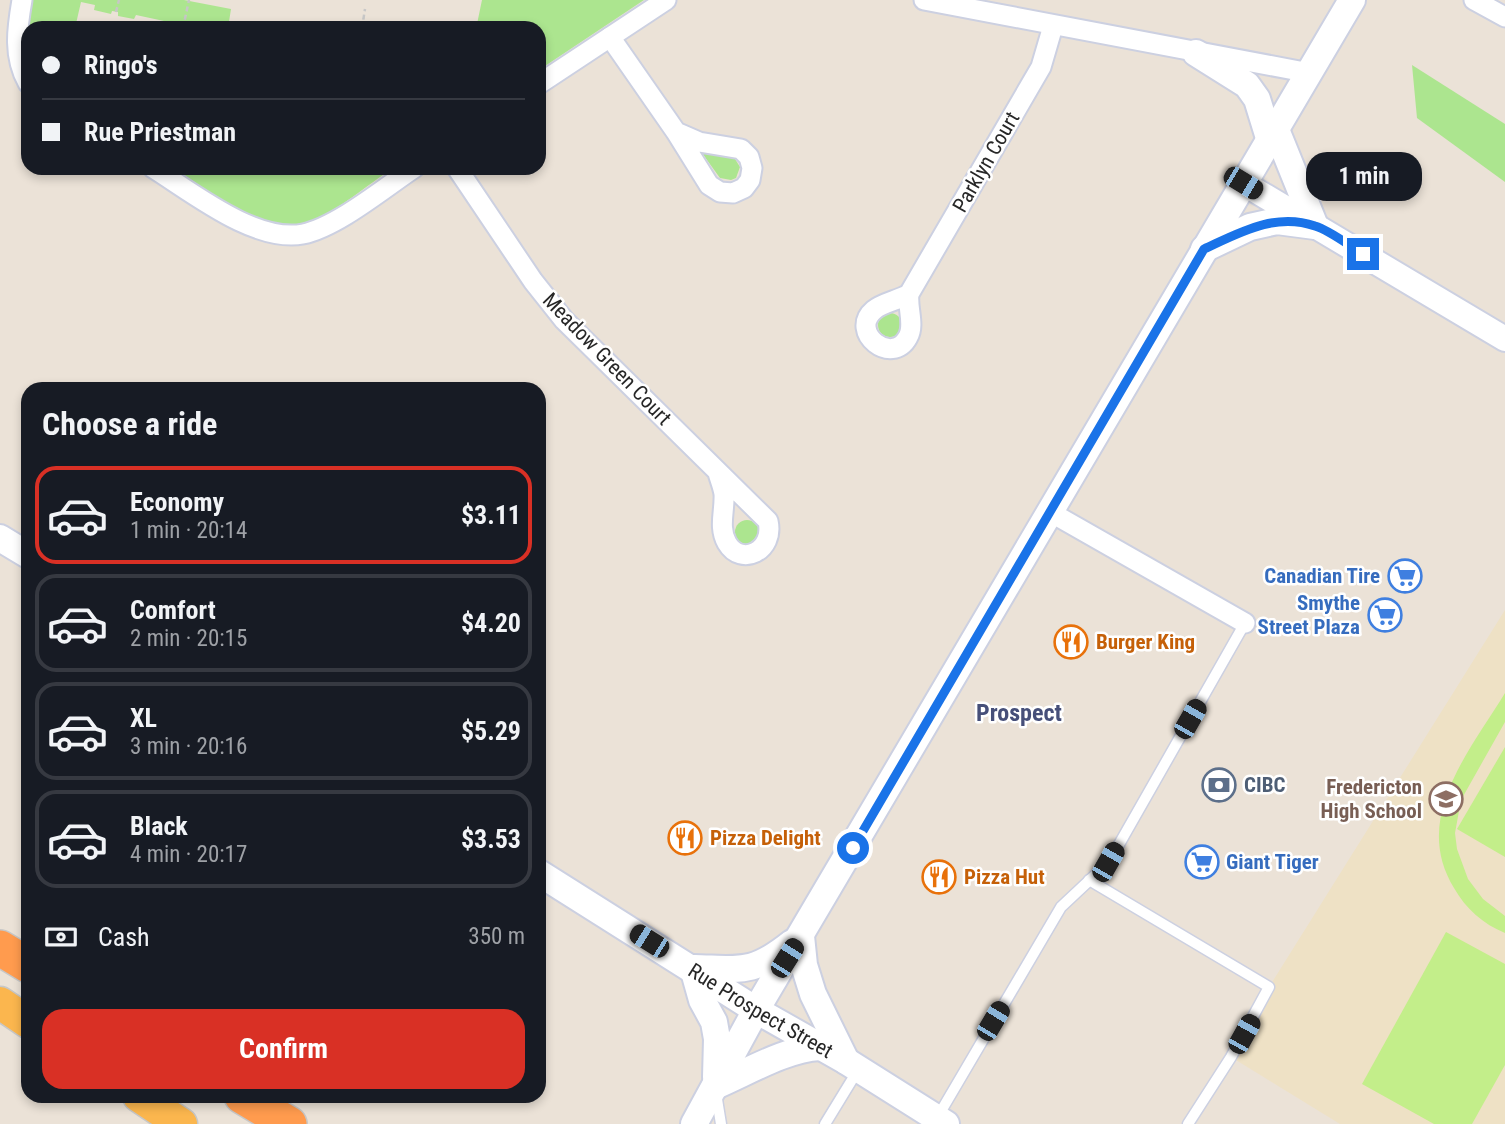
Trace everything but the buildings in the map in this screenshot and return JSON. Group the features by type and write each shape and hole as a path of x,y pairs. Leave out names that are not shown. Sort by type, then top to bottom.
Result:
{"highway":[{"path":"0,948 21,961"},
{"path":"0,1003 21,1017"},
{"path":"150,1103 181,1124"},
{"path":"254,1103 289,1124"}],"main road":[{"path":"694,1124 756,1010 1352,0"},
{"path":"1196,53 1247,85 1272,132 1315,226"},
{"path":"1204,249 1250,228 1277,221 1315,226"},
{"path":"0,538 21,551"},
{"name":"Rue Prospect Street","path":"546,877 756,1010 852,1065 941,1121"},
{"path":"715,1086 717,1039 714,1022 702,1000 693,968 757,967 771,960 801,936"},
{"path":"801,936 804,965 813,994 852,1065"},
{"path":"715,1086 788,1052 820,1047"}],"street":[{"path":"21,69 16,45 22,0"},
{"path":"546,79 666,0"},
{"path":"924,0 1196,53 1285,66 1310,73"},
{"path":"1474,0 1505,17"},
{"name":"Parklyn Court","path":"909,294 1041,67 1053,26"},
{"path":"610,37 676,132"},
{"path":"164,175 259,231 288,234 302,234 337,219 403,175"},
{"name":"Meadow Green Court","path":"462,175 533,281 564,320 636,388 718,473"},
{"path":"1243,183 1505,339"},
{"path":"1050,512 1245,623"}],"lane":[{"path":"941,1121 1061,907 1108,862 1245,623"},
{"path":"1089,880 1269,987 1231,1057 1188,1124"},
{"path":"825,1124 852,1065"},
{"path":"715,1086 721,1124"}],"path":[{"path":"116,12 119,0"},
{"path":"184,21 189,0"},
{"path":"363,21 365,9"}],"shaded area":[{"name":"Fredericton High School","path":"1505,610 1505,1124 1340,1124 1231,1057 1269,987"}],"green space":[{"path":"33,0 184,0 231,9 229,21 164,21 136,15 134,19 118,16 118,12 112,11 111,14 94,10 95,5 81,2 77,21 29,21"},
{"path":"482,0 644,0 546,65 546,21 478,21"},
{"path":"1412,65 1505,124 1505,182 1417,118"},
{"path":"703,151 735,159 740,167 736,178 720,178"},
{"path":"184,175 383,175 332,210 310,221 293,225 257,218"},
{"path":"890,313 898,317 902,325 898,333 890,337 882,333 878,325 882,317"},
{"path":"747,520 756,523 759,532 756,541 747,544 738,541 735,532 738,523"},
{"path":"1505,693 1505,722 1461,800 1455,833 1457,849 1468,879 1483,899 1505,916 1505,933 1482,920 1459,896 1442,862 1439,836 1442,811 1450,786"},
{"path":"1505,747 1505,857 1457,829"},
{"path":"1446,932 1505,964 1505,1065 1472,1124 1434,1124 1362,1084"}],"place":[{"name":"Canadian Tire","path":"1405,576"},
{"name":"Smythe Street Plaza","path":"1385,615"},
{"name":"Burger King","path":"1071,642"},
{"name":"CIBC","path":"1219,785"},
{"name":"Fredericton High School","path":"1446,799"},
{"name":"Pizza Delight","path":"685,838"},
{"name":"Giant Tiger","path":"1202,862"},
{"name":"Pizza Hut","path":"939,877"}],"district":[{"name":"Prospect","path":"1019,713"}],"route":[{"path":"853,848 1204,249 1250,228 1277,221 1315,226 1363,254"}]}
